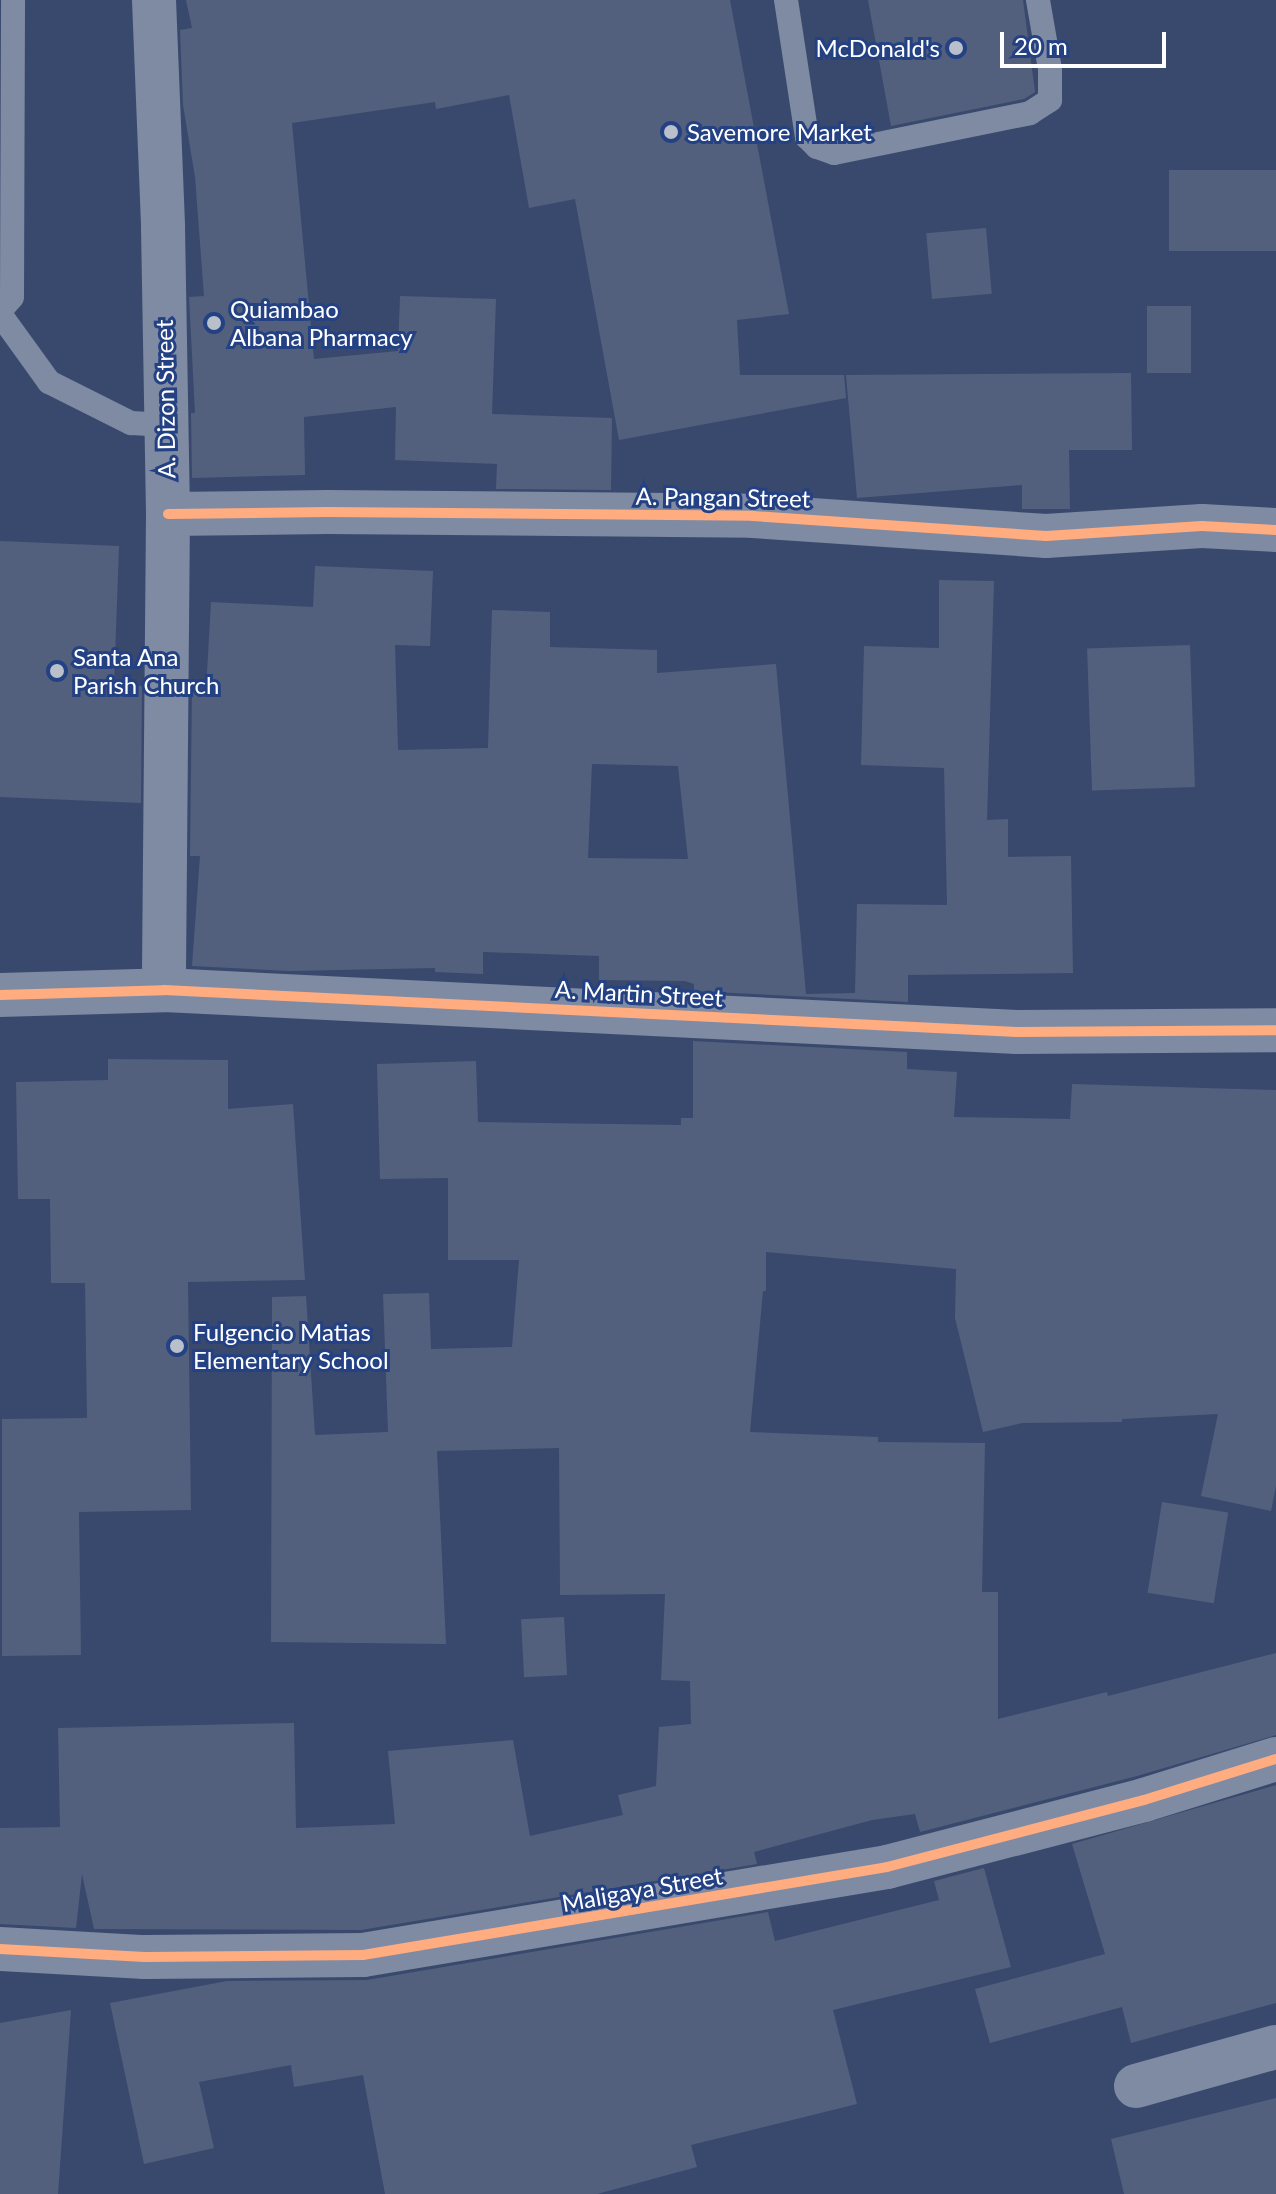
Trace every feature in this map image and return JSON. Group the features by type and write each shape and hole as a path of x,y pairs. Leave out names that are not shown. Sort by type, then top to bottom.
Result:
{"street":[{"name":"A. Dizon Street","path":"154,0 163,227 164,425 168,514 164,990"},
{"name":"A. Pangan Street","path":"168,514 342,512 753,516 1046,536 1202,526 1276,530"},
{"name":"A. Martin Street","path":"0,995 164,990 1017,1032 1276,1030"},
{"name":"Maligaya Street","path":"0,1949 145,1957 363,1955 887,1867 1144,1800 1276,1759"},
{"path":"1136,2086 1276,2047"}],"lane":[{"path":"13,0 12,297 0,312 49,382 131,423 164,425"},
{"path":"786,0 807,137 817,147 834,153 1030,113 1050,100 1050,69 1038,0"}],"building":[{"path":"186,0 730,0 789,314 737,320 740,375 844,375 846,398 619,440 575,199 529,208 509,95 436,109 435,102 292,123 314,359 398,351 400,296 496,299 492,414 612,418 611,490 496,489 497,464 395,460 396,407 304,417 305,475 192,478 191,413 195,413 189,297 204,296 195,177 183,105 180,30 192,28"},
{"name":"McDonald's","path":"868,0 1023,0 1035,92 1024,99 891,126"},
{"path":"1169,170 1276,170 1276,251 1169,251"},
{"path":"986,228 992,294 932,299 926,233"},
{"path":"1147,306 1191,306 1191,373 1147,373"},
{"path":"1131,373 1132,450 1069,450 1070,509 1022,509 1022,485 857,498 846,375"},
{"name":"Santa Ana Parish Church","path":"0,541 119,546 114,685 142,686 141,803 0,797"},
{"path":"315,566 433,571 430,646 395,645 398,750 488,748 492,610 550,612 550,647 657,650 657,673 776,664 806,994 855,993 857,904 947,905 944,768 861,765 864,646 939,648 939,580 994,581 987,820 1008,819 1008,857 1071,856 1073,973 908,975 908,1002 694,991 694,984 685,981 599,980 599,956 483,952 483,974 435,972 435,968 290,971 192,966 200,856 190,856 192,689 206,690 211,602 313,607","holes":["592,764 678,766 688,859 588,858"]},
{"path":"1190,645 1195,787 1092,791 1087,649"},
{"path":"693,1041 907,1052 907,1069 957,1072 954,1117 1070,1119 1072,1084 1276,1090 1276,1486 1271,1511 1201,1496 1218,1414 1122,1419 1122,1422 1022,1423 983,1432 955,1318 956,1269 766,1252 766,1291 763,1291 750,1432 878,1437 878,1442 985,1443 982,1592 998,1592 998,1719 1107,1692 1108,1696 1276,1653 1276,1735 1137,1776 920,1832 915,1814 872,1820 754,1852 757,1864 361,1930 94,1929 82,1874 76,1928 0,1924 0,1828 60,1827 58,1728 294,1723 296,1828 395,1824 388,1751 513,1740 530,1836 623,1815 618,1795 656,1786 659,1727 691,1724 690,1681 661,1680 665,1594 560,1595 559,1448 437,1451 446,1644 271,1642 272,1297 306,1296 315,1435 388,1432 383,1294 429,1293 431,1349 512,1347 519,1260 448,1260 448,1178 380,1179 377,1064 476,1061 478,1122 681,1125 681,1118 693,1118"},
{"path":"108,1059 228,1060 228,1109 293,1104 305,1280 188,1282 191,1510 79,1512 81,1655 2,1656 2,1419 87,1418 85,1283 51,1283 50,1199 18,1199 16,1082 108,1080"},
{"path":"1162,1502 1228,1512 1214,1603 1148,1593"},
{"path":"564,1617 567,1675 524,1677 521,1619"},
{"path":"1276,1785 1276,2003 1131,2043 1122,2007 990,2043 975,1989 1105,1954 1072,1844"},
{"path":"984,1868 1011,1967 833,2010 857,2104 691,2145 697,2167 597,2194 385,2194 363,2075 294,2087 291,2065 199,2082 214,2148 144,2164 110,2003 227,1981 367,1980 768,1912 775,1941 939,1900 934,1881"},
{"path":"71,2010 58,2194 0,2194 0,2023"},
{"path":"1276,2098 1276,2194 1124,2194 1111,2139"}],"cycle path":[{"path":"168,514 327,512 753,516 1046,536 1202,526 1276,530"},
{"path":"0,995 164,990 1017,1032 1276,1030"},
{"path":"0,1949 145,1957 363,1955 887,1867 1144,1800 1276,1759"}],"place":[{"name":"McDonald's","path":"956,48"},
{"name":"Savemore Market","path":"671,132"},
{"name":"Quiambao Albana Pharmacy","path":"214,323"},
{"name":"Santa Ana Parish Church","path":"57,671"},
{"name":"Fulgencio Matias Elementary School","path":"177,1346"}]}
